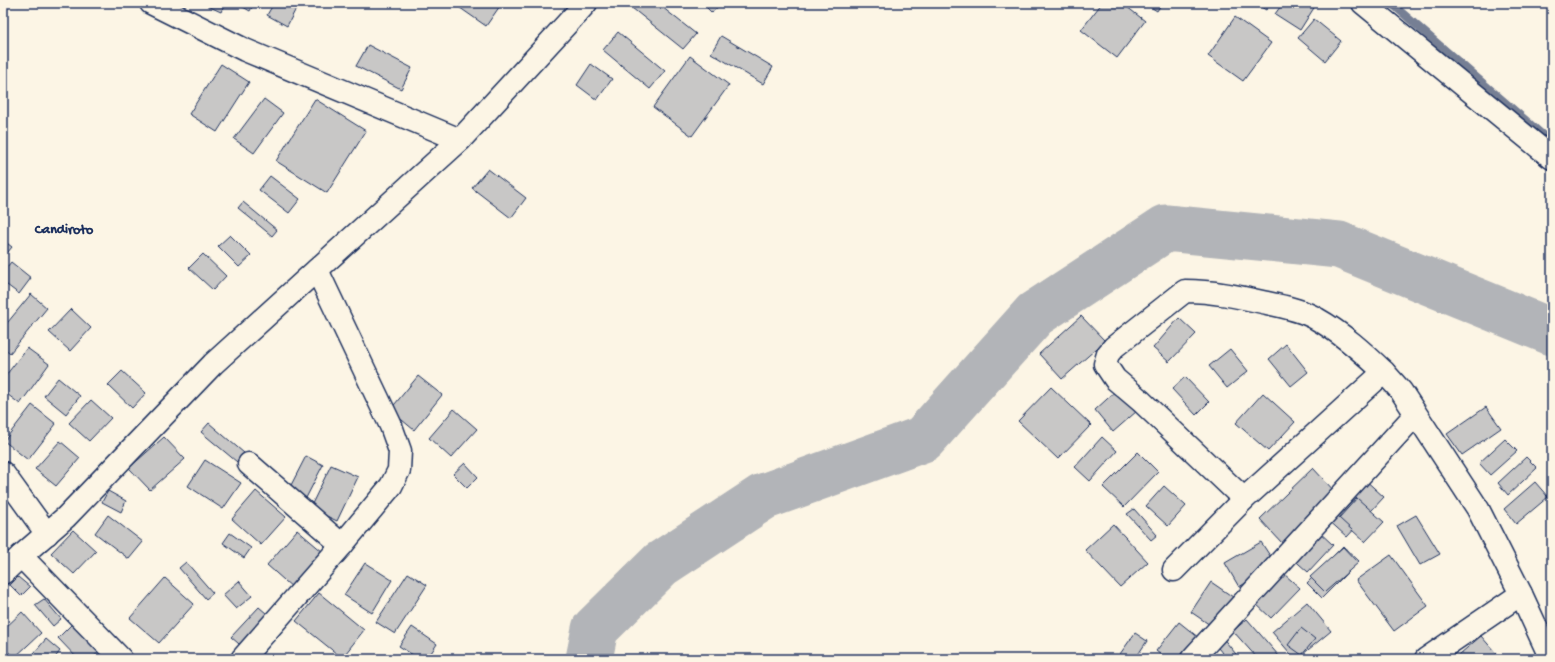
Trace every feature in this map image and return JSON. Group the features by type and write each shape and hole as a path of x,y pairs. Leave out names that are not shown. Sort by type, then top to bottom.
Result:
{"street":[{"path":"151,3 245,50 460,140"},
{"path":"3,573 66,517 213,364 460,140 586,3"},
{"path":"1363,3 1552,158"},
{"path":"242,659 342,545 391,486 399,470 400,451 391,426 317,270"},
{"path":"1244,499 1115,379 1105,364 1108,354 1114,347 1185,291 1224,294 1302,311 1318,319 1359,348 1384,372 1401,390 1415,415 1478,509 1521,594 1551,659"},
{"path":"1174,570 1244,499 1384,372"},
{"path":"1192,659 1415,415"},
{"path":"250,464 342,545"},
{"path":"3,473 47,534"},
{"path":"21,556 122,659"},
{"path":"1426,659 1521,594"}],"building":[{"path":"201,3 225,3 221,12"},
{"path":"236,3 254,3 250,11"},
{"path":"274,3 299,3 287,26 267,15"},
{"path":"453,3 502,3 486,26"},
{"path":"636,3 657,3 696,34 683,49 632,8"},
{"path":"702,3 721,3 712,13"},
{"path":"1102,3 1122,3 1145,21 1117,58 1081,30"},
{"path":"1144,3 1162,3 1157,11"},
{"path":"1254,3 1271,3 1266,10"},
{"path":"1283,3 1317,3 1300,30 1275,14"},
{"path":"1235,17 1271,43 1243,81 1208,56"},
{"path":"1314,19 1341,41 1325,61 1298,38"},
{"path":"618,32 665,71 650,89 603,50"},
{"path":"721,36 773,67 763,84 711,53"},
{"path":"368,45 412,68 401,89 356,66"},
{"path":"690,56 729,85 692,136 653,107"},
{"path":"221,64 249,82 217,132 189,114"},
{"path":"591,64 612,79 597,100 577,85"},
{"path":"264,99 283,113 254,153 234,139"},
{"path":"315,99 366,131 327,193 276,161"},
{"path":"488,169 526,198 511,218 472,188"},
{"path":"270,176 300,199 289,213 259,190"},
{"path":"243,202 277,230 272,236 238,208"},
{"path":"230,235 251,256 239,267 218,246"},
{"path":"3,240 12,247 3,258"},
{"path":"203,254 226,276 213,290 189,268"},
{"path":"11,262 31,278 19,294 3,282 3,272"},
{"path":"31,294 47,308 10,353 3,347 3,328"},
{"path":"71,309 91,328 70,351 49,332"},
{"path":"1081,316 1105,341 1062,379 1039,354"},
{"path":"1179,318 1196,334 1169,362 1153,348"},
{"path":"1286,344 1308,372 1291,386 1269,359"},
{"path":"27,348 49,364 20,404 3,391 3,379"},
{"path":"1230,349 1248,371 1227,388 1209,366"},
{"path":"122,371 146,393 132,408 108,385"},
{"path":"418,376 442,395 414,430 390,410"},
{"path":"1185,377 1209,402 1196,415 1172,389"},
{"path":"58,378 80,396 66,414 44,396"},
{"path":"1051,387 1091,425 1058,459 1018,421"},
{"path":"1118,389 1137,411 1113,432 1095,410"},
{"path":"1263,393 1295,422 1268,451 1236,423"},
{"path":"91,400 111,418 89,441 69,423"},
{"path":"32,405 56,424 28,460 4,441"},
{"path":"1486,407 1501,428 1462,455 1447,434"},
{"path":"454,409 477,429 451,458 429,438"},
{"path":"209,423 244,453 237,462 201,432"},
{"path":"164,437 185,459 150,490 129,468"},
{"path":"1102,437 1117,451 1090,481 1075,467"},
{"path":"1505,439 1517,451 1490,475 1479,463"},
{"path":"60,441 80,458 56,486 35,469"},
{"path":"1138,452 1158,472 1124,507 1103,487"},
{"path":"306,456 323,465 306,498 289,489"},
{"path":"1526,457 1537,468 1508,495 1498,483"},
{"path":"205,460 241,483 223,509 188,486"},
{"path":"465,463 478,477 467,488 453,474"},
{"path":"331,465 358,477 337,521 310,508"},
{"path":"1313,468 1336,493 1282,543 1260,519"},
{"path":"1363,478 1384,497 1347,537 1326,518"},
{"path":"1535,482 1548,497 1516,524 1504,509"},
{"path":"1164,486 1186,506 1168,526 1146,506"},
{"path":"108,491 126,501 121,512 102,502"},
{"path":"256,491 286,517 261,545 232,519"},
{"path":"1357,498 1384,522 1365,542 1339,518"},
{"path":"1134,509 1157,535 1151,540 1127,514"},
{"path":"108,515 143,542 129,559 95,533"},
{"path":"1416,515 1440,554 1420,565 1397,526"},
{"path":"1113,524 1148,562 1120,587 1085,550"},
{"path":"1316,529 1333,545 1308,572 1290,556"},
{"path":"73,530 96,551 74,574 51,553"},
{"path":"297,530 323,552 293,588 267,565"},
{"path":"230,533 251,548 244,558 223,543"},
{"path":"1261,542 1276,565 1239,587 1225,563"},
{"path":"1343,546 1359,561 1322,598 1307,583"},
{"path":"1343,547 1358,563 1325,592 1310,577"},
{"path":"1391,555 1428,606 1394,631 1356,580"},
{"path":"186,562 213,593 206,599 179,568"},
{"path":"365,563 392,580 372,613 344,595"},
{"path":"408,573 427,585 395,634 376,622"},
{"path":"1284,574 1300,588 1271,618 1255,603"},
{"path":"18,577 30,587 21,596 10,585"},
{"path":"165,578 194,604 159,643 130,618"},
{"path":"239,581 252,596 236,609 223,595"},
{"path":"1211,582 1233,597 1213,627 1191,612"},
{"path":"319,593 364,630 342,658 296,621"},
{"path":"44,599 61,619 53,626 35,605"},
{"path":"1307,602 1331,631 1297,659 1295,659 1272,632"},
{"path":"259,607 274,620 246,650 231,637"},
{"path":"22,612 41,633 14,658 3,646 3,630"},
{"path":"1247,619 1279,656 1275,659 1258,659 1233,631"},
{"path":"1179,622 1199,638 1182,659 1166,659 1156,651"},
{"path":"73,623 100,651 91,659 78,659 58,638"},
{"path":"412,627 437,644 427,659 419,659 399,646"},
{"path":"1301,628 1315,639 1302,655 1288,645"},
{"path":"1135,633 1147,641 1135,659 1126,659 1120,654"},
{"path":"1481,636 1501,659 1454,659"},
{"path":"1222,637 1240,659 1227,659 1214,643"},
{"path":"46,639 60,651 54,659 29,659"}],"waterway":[{"path":"1391,3 1552,143"},
{"path":"589,659 595,629 661,564 763,497 923,439 1035,314 1166,228 1339,245 1552,332"}],"district":[{"name":"Candiroto","path":"64,228"}]}
